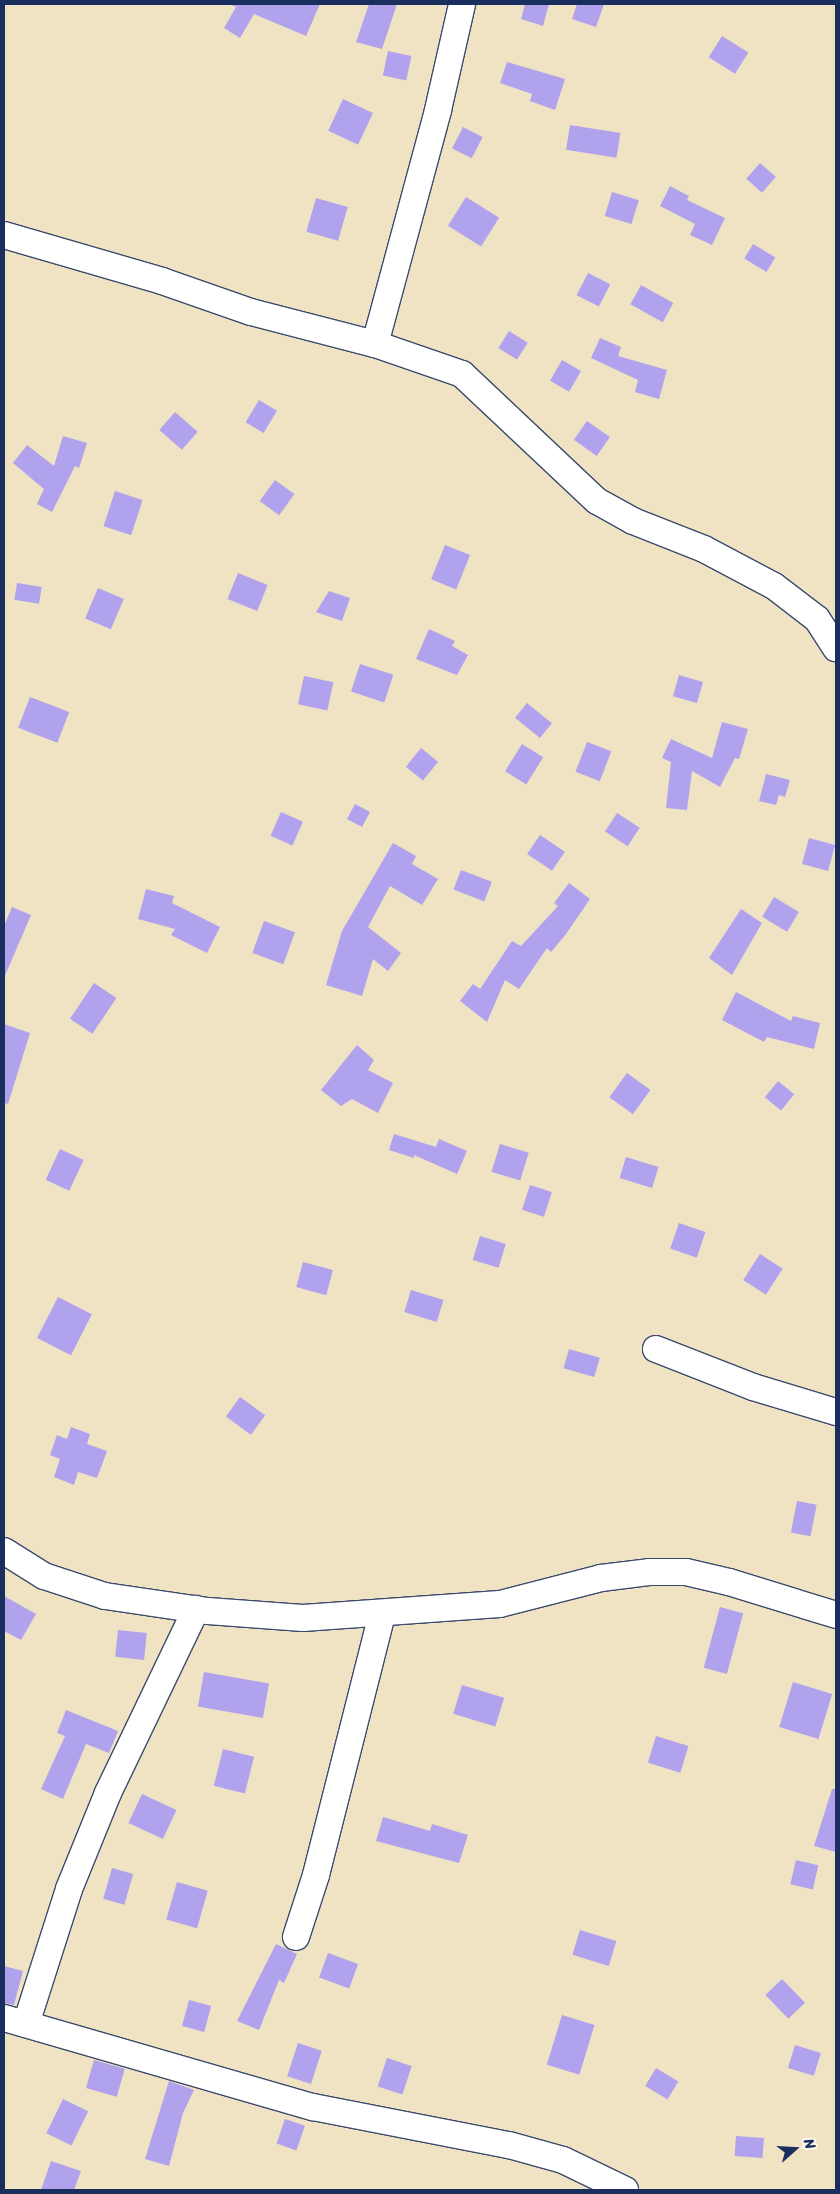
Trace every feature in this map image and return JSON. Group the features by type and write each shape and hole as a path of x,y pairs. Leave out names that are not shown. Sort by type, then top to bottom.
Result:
{"street":[{"path":"376,344 438,110 462,4"},
{"path":"4,235 162,281 251,312 376,344 462,374 597,501 633,521 704,549 774,586 817,619 836,648"},
{"path":"656,1349 753,1387 836,1412"},
{"path":"4,1551 44,1576 104,1596 196,1609 302,1618 382,1615 500,1604 601,1578 649,1572 686,1572 746,1586 836,1616"},
{"path":"196,1609 105,1802 15,2021 314,2107 509,2145 563,2160 625,2190"},
{"path":"296,1937 316,1875 382,1615"}],"building":[{"path":"229,4 320,4 306,36 254,14 240,38 224,28 236,7"},
{"path":"369,4 397,4 382,49 356,42"},
{"path":"525,4 549,4 543,26 521,19"},
{"path":"577,4 604,4 596,27 572,19"},
{"path":"722,36 748,52 735,74 709,57"},
{"path":"388,51 411,56 406,80 383,75"},
{"path":"507,62 565,79 555,110 530,101 532,94 500,83"},
{"path":"343,99 373,113 358,145 328,131"},
{"path":"570,125 620,133 616,158 566,150"},
{"path":"463,127 483,137 472,158 452,148"},
{"path":"760,163 776,177 762,193 746,179"},
{"path":"670,186 689,196 687,200 725,218 712,245 690,235 695,224 660,206"},
{"path":"612,192 639,200 631,224 605,216"},
{"path":"466,197 499,218 481,247 448,226"},
{"path":"316,198 348,207 338,241 306,232"},
{"path":"753,244 775,257 767,272 744,259"},
{"path":"588,273 610,284 599,307 577,295"},
{"path":"641,285 673,303 663,322 630,304"},
{"path":"509,331 528,343 517,360 498,348"},
{"path":"600,338 621,347 618,356 667,370 659,399 635,392 638,380 591,358"},
{"path":"562,360 581,371 569,392 550,381"},
{"path":"259,400 277,411 264,433 246,422"},
{"path":"175,412 198,432 182,450 159,430"},
{"path":"587,421 610,437 597,456 574,440"},
{"path":"63,436 87,443 79,468 75,466 52,512 37,504 44,489 13,463 27,445 54,466"},
{"path":"275,480 294,494 279,515 260,501"},
{"path":"115,491 143,500 131,535 104,526"},
{"path":"445,545 470,555 456,589 431,579"},
{"path":"238,573 268,585 257,611 228,599"},
{"path":"17,583 42,587 39,604 14,600"},
{"path":"98,588 124,599 111,629 85,618"},
{"path":"329,591 350,598 342,621 316,612"},
{"path":"429,629 455,641 452,646 468,655 457,675 416,659"},
{"path":"360,664 393,675 384,702 351,692"},
{"path":"679,675 703,682 697,703 673,696"},
{"path":"304,676 333,682 327,711 298,704"},
{"path":"30,697 69,712 57,743 18,728"},
{"path":"527,703 552,723 540,738 515,718"},
{"path":"722,722 748,729 739,759 735,758 720,787 692,771 687,810 666,808 671,762 662,758 671,739 712,758"},
{"path":"587,742 611,751 600,781 576,772"},
{"path":"522,744 543,757 526,784 505,771"},
{"path":"421,748 438,762 423,780 406,767"},
{"path":"766,774 790,780 785,797 779,795 776,805 759,801"},
{"path":"355,804 370,812 362,827 347,819"},
{"path":"281,812 303,822 292,846 270,836"},
{"path":"617,813 640,828 628,846 605,831"},
{"path":"540,835 565,852 552,871 527,854"},
{"path":"809,838 835,845 828,871 802,864"},
{"path":"393,843 416,856 412,864 438,879 422,905 390,886 368,927 401,953 388,971 373,959 362,996 326,985 342,931"},
{"path":"461,870 492,882 484,901 453,890"},
{"path":"569,883 590,899 551,952 547,948 519,989 505,980 487,1022 460,1001 473,984 480,989 512,941 521,946 558,906 554,903"},
{"path":"146,889 174,896 172,903 220,927 207,953 171,935 175,929 138,919"},
{"path":"774,897 799,912 787,932 762,917"},
{"path":"12,907 31,915 4,978 4,926"},
{"path":"741,909 762,923 732,975 709,958"},
{"path":"264,921 295,932 283,964 252,953"},
{"path":"94,983 116,998 92,1034 70,1019"},
{"path":"736,992 791,1021 793,1016 820,1023 814,1049 767,1037 764,1042 722,1020"},
{"path":"4,1024 30,1033 8,1104 4,1103"},
{"path":"357,1045 374,1060 368,1070 393,1083 378,1113 352,1099 341,1106 321,1090"},
{"path":"627,1073 650,1090 633,1114 609,1097"},
{"path":"778,1081 794,1094 781,1111 765,1097"},
{"path":"394,1134 436,1147 439,1139 467,1151 457,1174 414,1155 414,1158 389,1150"},
{"path":"500,1144 529,1153 520,1181 492,1172"},
{"path":"60,1149 84,1160 69,1191 46,1180"},
{"path":"626,1157 659,1167 652,1188 620,1178"},
{"path":"530,1185 552,1192 544,1217 522,1210"},
{"path":"679,1223 705,1232 697,1258 670,1249"},
{"path":"480,1236 506,1244 499,1268 473,1260"},
{"path":"760,1254 783,1269 766,1295 743,1280"},
{"path":"303,1262 333,1270 326,1295 296,1287"},
{"path":"411,1290 444,1300 437,1322 404,1312"},
{"path":"58,1297 92,1314 71,1355 37,1338"},
{"path":"569,1349 600,1358 594,1377 563,1368"},
{"path":"240,1397 265,1415 251,1435 226,1416"},
{"path":"71,1427 90,1434 87,1444 107,1451 97,1478 78,1472 74,1485 54,1477 60,1459 50,1455 57,1435 67,1439"},
{"path":"797,1501 817,1505 811,1536 791,1532"},
{"path":"4,1596 36,1614 21,1640 4,1631"},
{"path":"720,1607 743,1613 727,1674 704,1668"},
{"path":"118,1630 147,1633 144,1660 115,1657"},
{"path":"204,1672 269,1683 263,1718 198,1706"},
{"path":"793,1682 832,1694 818,1739 779,1727"},
{"path":"462,1685 504,1698 495,1727 453,1714"},
{"path":"66,1710 118,1731 109,1753 86,1744 63,1799 41,1789 65,1736 57,1733"},
{"path":"656,1736 689,1746 680,1773 648,1763"},
{"path":"223,1749 254,1757 245,1794 214,1786"},
{"path":"832,1789 836,1789 836,1852 814,1846"},
{"path":"142,1794 176,1810 163,1839 128,1823"},
{"path":"383,1817 430,1831 432,1824 468,1835 459,1863 376,1841"},
{"path":"796,1860 818,1865 813,1890 790,1884"},
{"path":"112,1868 133,1874 124,1905 103,1899"},
{"path":"177,1882 208,1891 197,1928 166,1919"},
{"path":"580,1930 616,1941 609,1966 572,1955"},
{"path":"276,1944 297,1954 284,1983 279,1980 259,2030 237,2021"},
{"path":"328,1953 358,1964 349,1988 319,1977"},
{"path":"4,1966 23,1971 14,2005 4,2003"},
{"path":"782,1979 805,2003 788,2019 765,1995"},
{"path":"189,2000 211,2006 204,2032 182,2026"},
{"path":"562,2015 595,2025 579,2075 547,2065"},
{"path":"298,2043 322,2051 311,2084 287,2076"},
{"path":"795,2045 821,2053 814,2076 788,2068"},
{"path":"387,2058 412,2066 402,2095 378,2087"},
{"path":"94,2060 125,2069 117,2097 86,2088"},
{"path":"656,2068 678,2081 667,2099 645,2086"},
{"path":"169,2081 194,2090 183,2113 169,2166 145,2159"},
{"path":"63,2099 88,2111 72,2145 46,2133"},
{"path":"285,2119 305,2126 296,2150 277,2144"},
{"path":"736,2136 764,2138 763,2158 735,2156"},
{"path":"51,2161 81,2171 74,2190 41,2190"}]}
